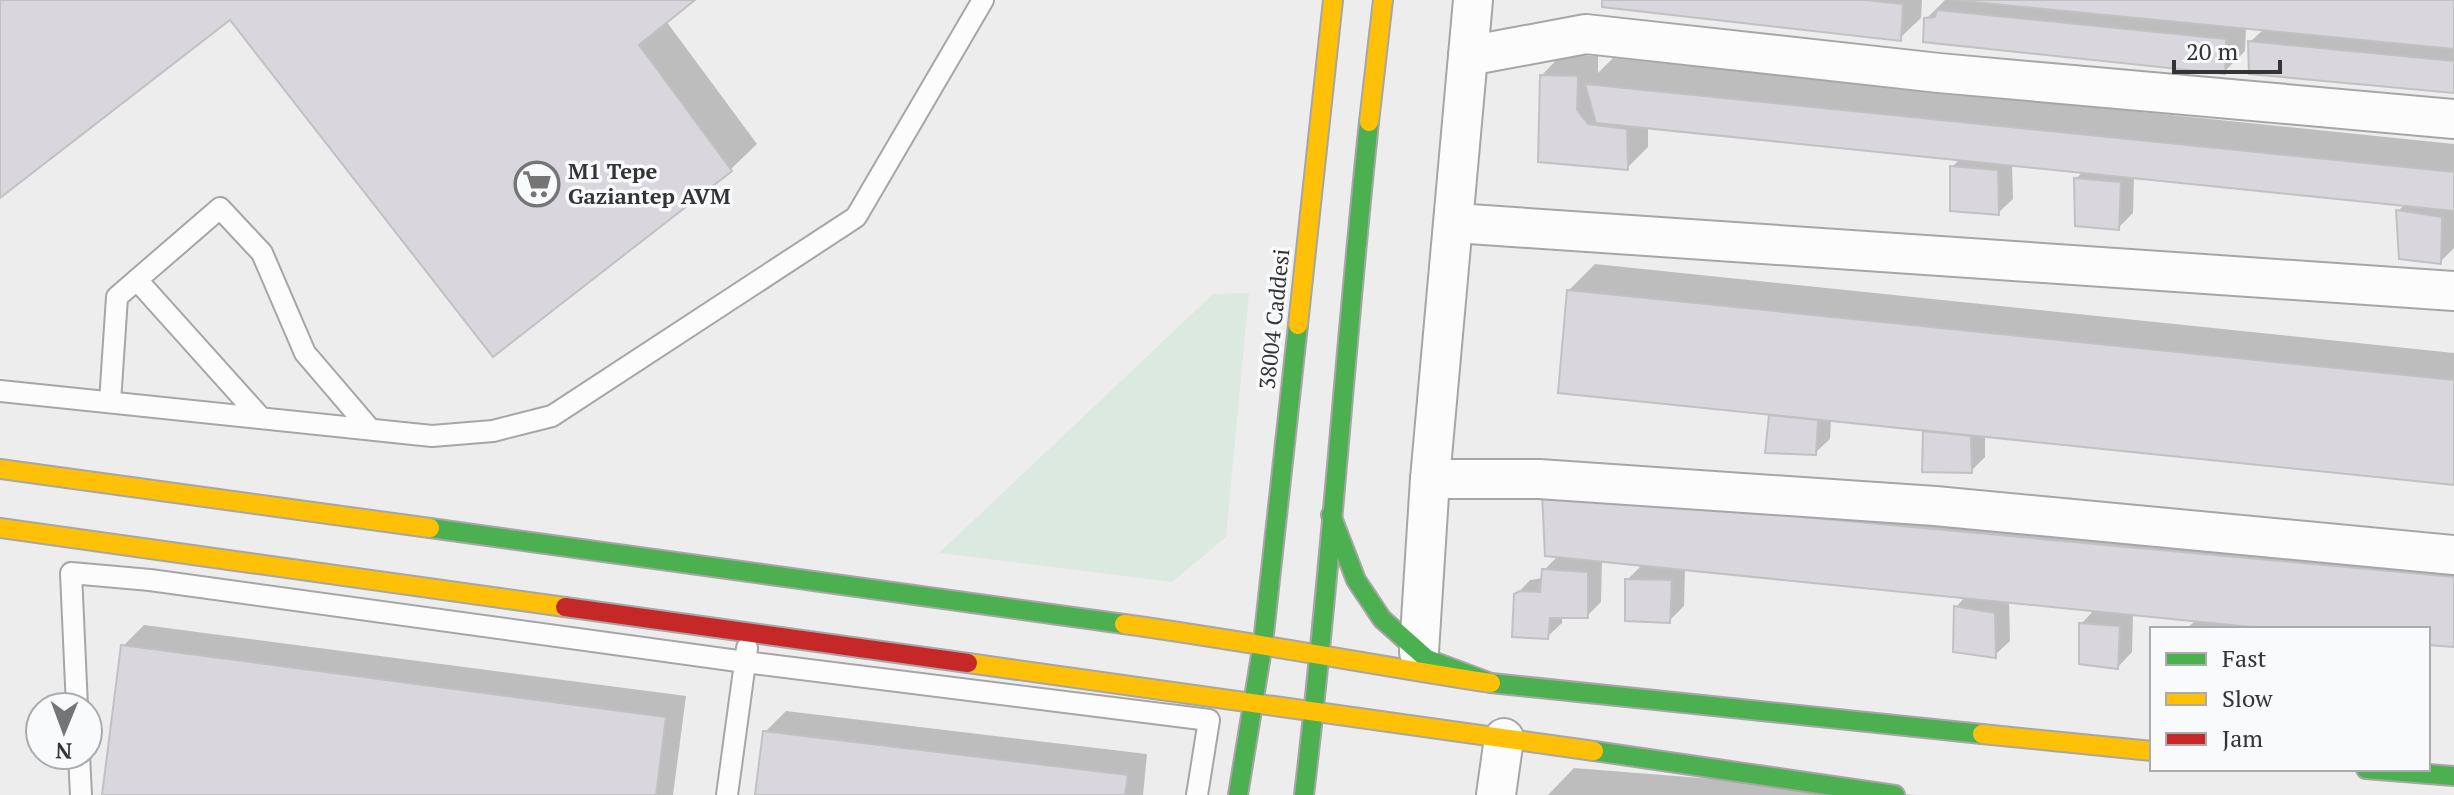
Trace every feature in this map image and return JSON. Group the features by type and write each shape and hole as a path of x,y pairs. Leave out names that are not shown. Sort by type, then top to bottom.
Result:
{"street":[{"name":"38004 Caddesi","path":"1238,795 1263,643 1333,0"},
{"path":"1304,795 1321,656 1350,297 1383,0"},
{"path":"1419,652 1430,479 1473,0"},
{"path":"1468,56 1586,34 1939,73 2454,119"},
{"path":"1455,223 2454,291"},
{"path":"0,469 1263,643 1321,656 1491,683 2150,751"},
{"path":"1430,479 1539,479 1919,505 2454,555"},
{"path":"1331,515 1356,580 1382,619 1427,659 1491,683"},
{"path":"0,528 1253,702 1895,795"},
{"path":"1496,795 1504,738"},
{"path":"2391,771 2454,776"}],"lane":[{"path":"0,391 432,436 493,431 552,416 856,217 983,0"},
{"path":"110,402 117,297 220,208 262,253 305,353 370,429"},
{"path":"137,280 261,418"},
{"path":"76,691 71,573 150,580 745,662 1209,720 1197,795"},
{"path":"727,795 749,632"},
{"path":"80,771 81,795"}],"shaded area":[{"path":"1249,293 1226,537 1172,582 939,553 1213,294"}],"building":[{"name":"M1 Tepe Gaziantep AVM","path":"0,0 695,0 639,45 732,171 493,357 230,20 0,198"},
{"path":"1602,0 1866,0 1903,4 1901,41 1602,7"},
{"path":"1953,0 2454,0 2454,49"},
{"path":"1937,10 2226,39 2225,74 1923,42 1924,18 1935,17"},
{"path":"2248,41 2454,61 2454,93 2249,74"},
{"path":"1540,75 1578,76 1577,110 1588,124 1627,129 1628,170 1538,162"},
{"path":"1585,84 2454,172 2454,211 1596,123"},
{"path":"1950,166 1998,170 1999,215 1950,211"},
{"path":"2074,178 2121,182 2119,230 2075,226"},
{"path":"2396,210 2442,217 2441,264 2399,259"},
{"path":"1567,290 2454,380 2454,485 1558,393"},
{"path":"1769,415 1818,420 1816,455 1765,453"},
{"path":"1923,431 1971,436 1972,473 1922,472"},
{"path":"1542,493 2454,577 2454,647 2430,645 2430,627 2251,627 1545,556"},
{"path":"1542,569 1588,572 1588,618 1550,618 1548,639 1512,637 1514,594 1520,591 1540,592"},
{"path":"1625,579 1672,580 1670,623 1625,621"},
{"path":"1954,606 1995,613 1996,658 1953,652"},
{"path":"2079,623 2120,626 2118,669 2079,664"},
{"path":"121,645 666,717 656,795 102,795"},
{"path":"763,731 1128,775 1125,795 755,795"}],"traffic: fast":[{"path":"1304,795 1369,122"},
{"path":"1238,795 1263,643 1298,325"},
{"path":"1331,515 1356,580 1382,619 1427,659 1491,683 1982,734"},
{"path":"430,528 1124,624"},
{"path":"1594,751 1895,795"},
{"path":"2391,771 2454,776"}],"traffic: slow":[{"path":"1298,325 1333,0"},
{"path":"1369,122 1383,0"},
{"path":"0,469 430,528"},
{"path":"0,528 565,607"},
{"path":"1124,624 1491,683"},
{"path":"968,663 1594,751"},
{"path":"1982,734 2150,751"}],"traffic: jam":[{"path":"565,607 968,663"}],"place":[{"name":"M1 Tepe Gaziantep AVM","path":"537,184"}]}
